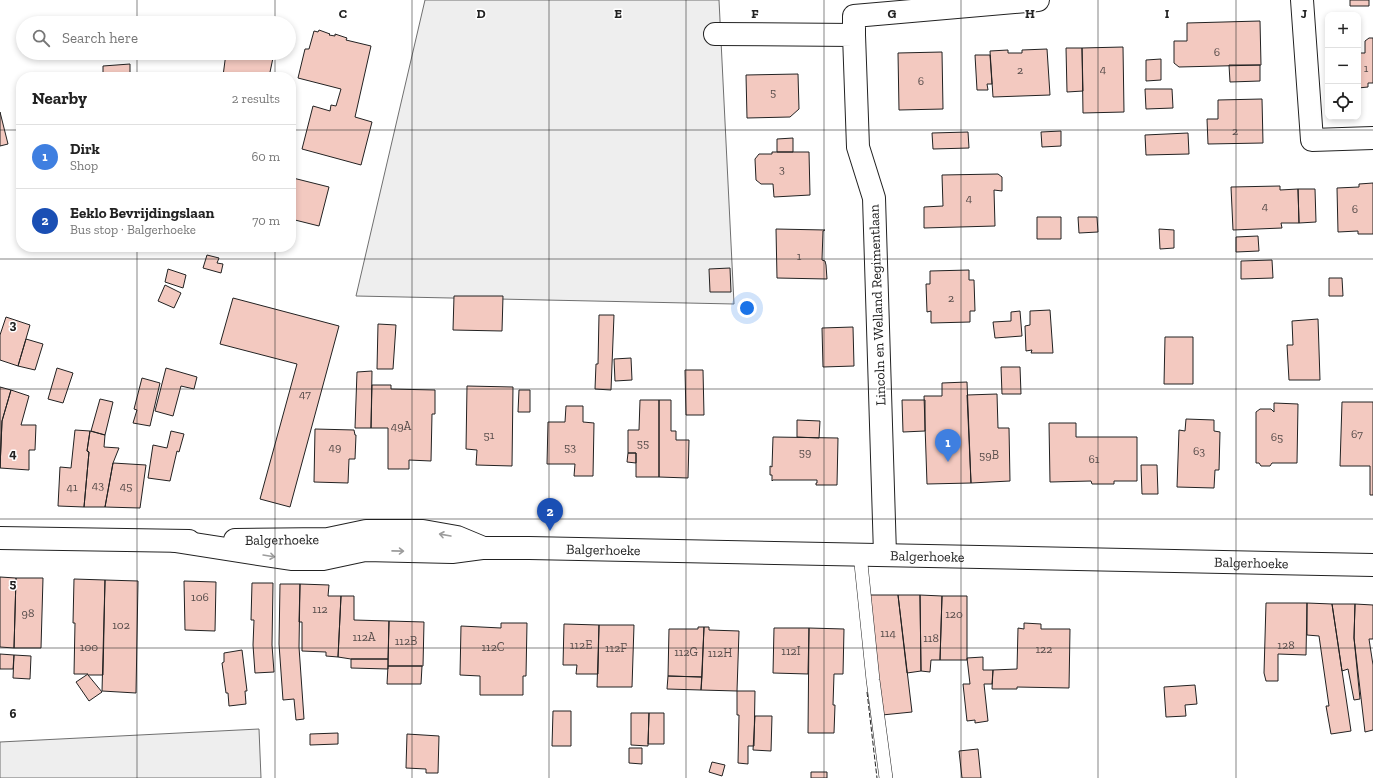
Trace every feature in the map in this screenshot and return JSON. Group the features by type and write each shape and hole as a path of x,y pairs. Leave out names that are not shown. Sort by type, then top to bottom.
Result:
{"main road":[{"path":"715,34 854,25 1038,0"},
{"path":"1302,0 1312,140 1373,138"},
{"name":"Lincoln en Welland Regimentlaan","path":"854,25 858,147 874,198 885,554"},
{"name":"Balgerhoeke","path":"0,538 175,541 291,559 323,559 365,550 452,552 482,548 885,554 1373,565"}],"lane":[{"path":"860,554 873,680 886,778"}],"shaded area":[{"path":"425,0 719,0 734,304 356,296"},
{"path":"259,729 261,778 0,778 0,742"}],"building":[{"path":"1350,0 1369,0 1369,6 1350,6"},
{"path":"1260,21 1261,65 1179,67 1174,63 1174,41 1187,41 1187,23"},
{"path":"319,30 330,34 329,35 335,36 335,34 347,38 346,40 371,46 355,117 372,122 361,165 302,149 313,106 330,111 331,105 336,106 341,89 298,78 305,49 309,49 314,31 318,32"},
{"path":"1369,38 1373,38 1373,83 1368,83 1368,87 1361,88 1361,53 1365,53 1365,41"},
{"path":"1123,47 1124,112 1083,113 1082,48"},
{"path":"1066,48 1082,48 1083,91 1067,92"},
{"path":"1047,49 1050,95 993,97 990,51 1008,50 1008,53 1022,53 1022,50"},
{"path":"942,52 943,109 899,110 898,53"},
{"path":"975,55 990,55 992,84 987,84 988,90 977,90"},
{"path":"1161,59 1161,80 1146,81 1146,60"},
{"path":"225,60 273,60 270,72 224,72"},
{"path":"130,64 130,72 103,72 103,66"},
{"path":"1229,65 1260,65 1260,81 1230,82"},
{"path":"798,74 799,109 790,117 747,118 746,75"},
{"path":"1145,89 1172,89 1173,108 1146,109"},
{"path":"1262,99 1263,143 1208,144 1207,119 1218,119 1218,100"},
{"path":"0,112 8,144 0,146"},
{"path":"1061,131 1061,146 1042,147 1041,132"},
{"path":"968,132 969,148 933,149 932,133"},
{"path":"1188,133 1189,154 1146,155 1145,135"},
{"path":"793,138 793,152 777,152 777,139"},
{"path":"772,152 809,152 810,195 774,197 773,184 761,184 756,180 755,159 759,154 772,154"},
{"path":"998,174 1002,177 1002,191 994,190 995,226 924,228 924,207 943,206 942,175"},
{"path":"296,179 329,187 319,226 296,220"},
{"path":"1373,183 1373,234 1358,234 1358,231 1338,232 1337,188 1359,187 1359,184"},
{"path":"1280,186 1280,190 1298,189 1299,223 1281,223 1282,228 1233,230 1231,187"},
{"path":"1298,189 1315,189 1316,222 1299,223"},
{"path":"1037,217 1061,217 1061,239 1037,239"},
{"path":"1078,217 1097,217 1098,232 1079,233"},
{"path":"776,229 825,230 823,231 822,260 825,261 827,279 777,278"},
{"path":"1159,229 1174,230 1174,248 1160,249"},
{"path":"1258,236 1259,251 1236,252 1236,237"},
{"path":"207,255 219,258 217,263 223,264 221,273 203,268"},
{"path":"1272,260 1273,278 1241,279 1241,261"},
{"path":"730,268 731,292 710,292 709,269"},
{"path":"168,269 186,275 183,288 165,282"},
{"path":"969,270 969,280 974,280 975,311 970,311 970,322 931,323 931,311 927,312 926,284 930,284 930,271"},
{"path":"1329,278 1342,278 1343,296 1329,296"},
{"path":"165,285 181,293 174,308 158,301"},
{"path":"454,296 503,296 502,331 453,330"},
{"path":"233,298 339,326 290,507 260,499 297,364 220,344"},
{"path":"1050,310 1053,353 1031,353 1032,350 1026,351 1025,326 1030,325 1030,311"},
{"path":"1020,311 1022,336 995,338 993,322 1011,321 1011,312"},
{"path":"599,315 614,315 611,390 595,389 596,364 598,364"},
{"path":"6,317 30,325 18,366 0,360 0,335"},
{"path":"1318,319 1320,380 1289,380 1287,345 1293,345 1292,321"},
{"path":"378,324 396,325 393,369 377,369"},
{"path":"853,327 854,366 823,367 822,328"},
{"path":"1165,337 1193,337 1193,384 1164,384"},
{"path":"26,339 43,344 35,370 18,366"},
{"path":"631,358 632,380 615,381 614,359"},
{"path":"1001,367 1020,367 1021,394 1002,394"},
{"path":"57,368 73,373 63,403 48,399"},
{"path":"166,368 197,377 194,389 181,386 173,416 155,411"},
{"path":"685,370 703,370 704,415 686,415"},
{"path":"372,371 371,428 355,428 357,372"},
{"path":"142,378 160,383 150,426 133,423 137,410 134,409"},
{"path":"967,382 971,483 927,484 924,396 942,396 942,383"},
{"path":"372,385 391,385 391,389 435,390 435,414 432,414 431,461 409,460 409,469 388,469 388,428 371,428"},
{"path":"467,386 513,387 512,466 476,465 477,450 466,449"},
{"path":"0,387 11,390 2,421 0,468"},
{"path":"11,390 29,396 21,425 36,425 35,450 29,450 29,470 0,468 2,421"},
{"path":"519,390 530,390 530,412 518,412"},
{"path":"997,394 998,428 1009,428 1010,481 971,483 967,395"},
{"path":"100,399 113,402 105,435 91,431"},
{"path":"640,400 659,400 659,477 636,477 636,453 628,453 628,430 639,430"},
{"path":"659,400 671,400 671,431 676,431 676,440 689,440 688,478 659,477"},
{"path":"902,400 925,400 925,431 903,432"},
{"path":"1342,402 1373,402 1373,495 1370,495 1370,466 1340,466"},
{"path":"1274,403 1298,404 1297,463 1272,463 1270,466 1261,466 1259,463 1256,463 1256,412 1260,409 1271,409 1274,412"},
{"path":"566,406 583,406 583,422 594,423 593,476 574,476 575,464 547,464 548,422 565,422"},
{"path":"1186,419 1214,420 1214,431 1220,432 1219,470 1215,470 1214,488 1177,487 1179,430 1185,431"},
{"path":"797,420 820,421 819,438 797,437"},
{"path":"1049,423 1076,423 1076,437 1137,437 1137,481 1114,481 1114,484 1092,484 1091,481 1050,482"},
{"path":"315,429 354,430 356,435 355,459 349,459 348,483 314,482"},
{"path":"75,430 90,431 87,451 89,452 84,507 58,506 60,467 71,468"},
{"path":"90,431 105,435 104,447 119,448 113,463 105,507 84,507 89,452 87,451"},
{"path":"171,431 184,434 179,452 177,451 170,481 148,478 153,445 167,448"},
{"path":"773,437 838,438 837,485 816,485 817,480 772,481 770,466 772,467"},
{"path":"628,453 636,453 636,463 627,462"},
{"path":"113,463 146,465 140,508 105,507"},
{"path":"1141,465 1157,465 1158,494 1142,494"},
{"path":"0,577 16,578 14,648 0,647"},
{"path":"16,578 43,578 41,648 14,648"},
{"path":"74,579 105,580 103,675 88,675 102,692 89,701 76,682 88,674 74,674"},
{"path":"105,580 138,581 136,693 102,691"},
{"path":"184,581 216,582 215,631 185,630"},
{"path":"252,583 273,583 272,645 274,672 255,673 253,645 254,620 251,620"},
{"path":"280,584 300,584 299,647 304,719 296,720 294,699 283,700 279,644"},
{"path":"300,584 329,585 328,596 341,596 338,657 326,656 326,652 302,651 302,622 299,622"},
{"path":"870,595 898,595 912,712 882,715"},
{"path":"898,595 920,595 921,671 907,673"},
{"path":"920,595 942,596 940,660 931,660 930,672 921,671"},
{"path":"341,596 354,596 354,620 389,621 388,659 351,659 338,657"},
{"path":"942,596 967,596 967,660 940,660"},
{"path":"1266,603 1307,603 1306,655 1278,654 1278,681 1266,681 1264,673"},
{"path":"1307,603 1332,604 1351,731 1331,734 1326,706 1329,706 1319,636 1307,635"},
{"path":"1332,604 1355,604 1354,638 1360,699 1354,700 1348,669 1342,671"},
{"path":"1355,604 1373,605 1373,639 1369,639 1373,665 1373,730 1365,732 1354,638"},
{"path":"389,621 424,622 423,666 388,666"},
{"path":"501,623 527,623 526,676 523,676 523,695 480,695 480,676 460,675 461,626 501,628"},
{"path":"1024,623 1041,624 1041,629 1070,629 1069,688 1017,687 1017,689 992,689 993,670 1017,669 1018,628 1024,629"},
{"path":"564,624 599,625 598,674 576,674 577,665 563,665"},
{"path":"599,625 634,625 632,687 597,687"},
{"path":"698,627 704,627 702,677 668,676 669,629 698,629"},
{"path":"704,627 709,627 709,630 739,631 737,691 701,690"},
{"path":"774,628 809,628 808,674 773,673"},
{"path":"809,628 844,629 843,674 834,674 834,733 808,733"},
{"path":"242,650 247,691 245,691 246,704 229,706 222,663 224,662 224,653"},
{"path":"0,654 14,655 13,669 0,669"},
{"path":"14,655 31,656 30,679 13,678"},
{"path":"983,657 983,670 993,670 992,684 984,684 988,721 975,723 975,720 967,721 963,684 970,684 967,658"},
{"path":"351,659 388,659 388,669 351,668"},
{"path":"388,666 422,666 421,684 387,684"},
{"path":"668,676 702,677 701,690 667,689"},
{"path":"1195,685 1197,704 1185,705 1186,716 1166,717 1164,687"},
{"path":"737,691 755,691 754,746 748,746 748,764 738,763 739,715 737,715"},
{"path":"553,711 571,711 571,746 552,746"},
{"path":"631,713 649,713 648,746 631,745"},
{"path":"649,713 664,713 664,744 648,744"},
{"path":"755,716 772,716 771,751 753,750"},
{"path":"338,733 338,744 310,745 310,734"},
{"path":"407,734 439,736 438,773 426,773 426,769 406,768"},
{"path":"629,748 642,748 642,764 629,763"},
{"path":"978,749 981,778 962,778 959,751"},
{"path":"712,762 725,765 722,776 709,772"},
{"path":"811,772 827,772 827,778 811,778"}],"fence":[{"path":"867,692 877,778"}],"place":[{"name":"Dirk","path":"948,462"},
{"name":"Eeklo Bevrijdingslaan","path":"550,531"}]}
